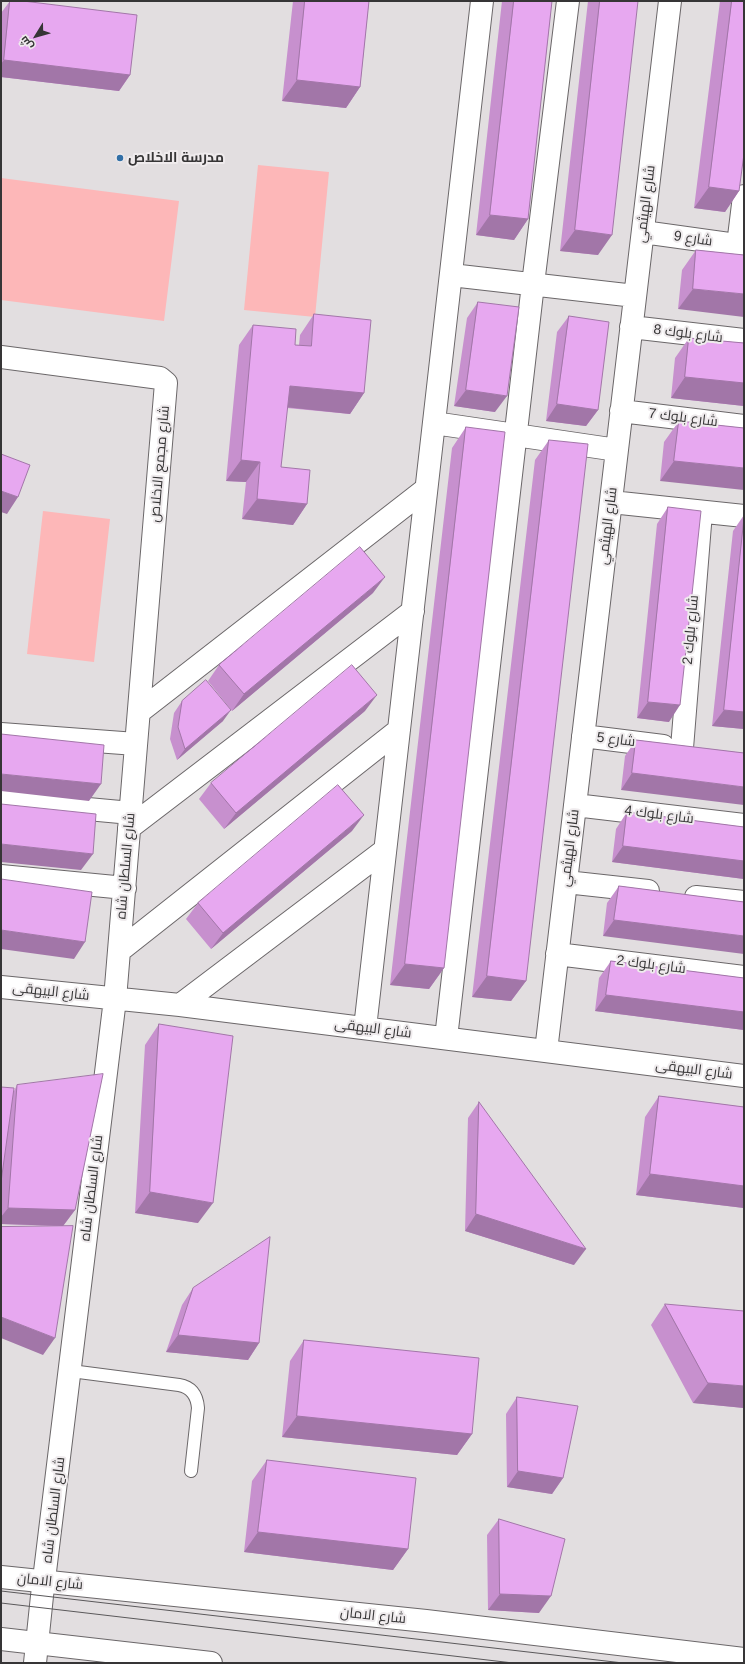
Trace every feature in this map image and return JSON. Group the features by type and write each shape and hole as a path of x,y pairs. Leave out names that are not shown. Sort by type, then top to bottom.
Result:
{"street":[{"path":"365,1028 482,1"},
{"path":"446,1038 533,284 568,1"},
{"name":"شارع الهيثمي","path":"546,1051 670,1"},
{"path":"741,246 744,196"},
{"name":"شارع 9","path":"642,232 741,246"},
{"path":"451,274 635,296"},
{"name":"شارع بلوك 8","path":"631,327 744,340"},
{"name":"شارع مجمع الاخلاص","path":"1,357 160,378 166,383 139,712"},
{"name":"شارع بلوك 7","path":"621,411 744,426"},
{"path":"434,423 617,450"},
{"path":"139,712 426,489"},
{"path":"611,502 744,516"},
{"name":"شارع بلوك 2","path":"682,748 701,512"},
{"path":"1,801 130,820 413,611"},
{"name":"شارع السلطان شاه","path":"36,1653 115,999 139,712"},
{"path":"119,951 399,730"},
{"path":"1,734 136,744"},
{"name":"شارع 5","path":"583,736 705,751"},
{"name":"شارع بلوك 4","path":"575,805 744,825"},
{"path":"180,1005 386,850"},
{"path":"1,876 125,888"},
{"path":"566,882 744,902"},
{"name":"شارع بلوك 2","path":"557,954 744,977"},
{"name":"شارع البيهقى","path":"1,987 180,1005 744,1076"},
{"name":"شارع الامان","path":"1,1577 426,1621 744,1658"},
{"path":"1,1639 36,1653 211,1663"}],"lane":[{"path":"70,1371 178,1385 190,1389 198,1400 191,1471"}],"shaded area":[{"path":"258,165 329,172 315,317 244,310"},
{"path":"1,178 179,201 164,321 1,300"},
{"path":"43,511 110,519 94,662 27,654"}],"building":[{"path":"10,1 23,1 137,15 130,75 4,60"},
{"path":"305,1 369,1 360,87 297,80"},
{"path":"514,1 552,1 528,219 490,215"},
{"path":"600,1 638,1 612,235 575,230"},
{"path":"732,1 744,1 744,154 739,191 709,187"},
{"path":"696,250 744,255 744,294 693,289"},
{"path":"478,302 519,307 507,396 466,390"},
{"path":"314,314 371,320 364,393 290,386 281,467 310,470 307,504 257,499 260,462 241,460 253,325 296,329 295,345 311,346"},
{"path":"569,316 609,322 598,410 557,404"},
{"path":"689,338 744,343 744,383 685,377"},
{"path":"679,421 744,428 744,468 674,461"},
{"path":"466,427 505,432 444,968 405,964"},
{"path":"549,440 588,444 526,981 487,976"},
{"path":"1,454 30,465 18,497 1,491"},
{"path":"668,507 701,511 680,705 648,702"},
{"path":"744,518 744,712 724,710"},
{"path":"360,547 385,577 244,694 219,665"},
{"path":"352,665 377,695 236,813 211,783"},
{"path":"206,680 231,710 185,749 178,727 182,701"},
{"path":"1,734 104,745 101,784 1,774"},
{"path":"636,740 744,753 744,787 632,773"},
{"path":"338,785 364,815 223,933 198,903"},
{"path":"1,804 96,814 93,854 1,844"},
{"path":"627,812 744,827 744,861 623,846"},
{"path":"1,879 92,892 85,942 1,930"},
{"path":"619,886 744,902 744,936 614,920"},
{"path":"611,961 744,978 744,1012 606,995"},
{"path":"159,1024 233,1036 213,1203 150,1192"},
{"path":"103,1074 75,1210 8,1208 17,1085"},
{"path":"1,1087 14,1088 1,1182"},
{"path":"659,1096 744,1107 744,1186 650,1174"},
{"path":"479,1102 586,1249 476,1214"},
{"path":"73,1226 55,1338 1,1317 1,1227"},
{"path":"270,1237 259,1343 178,1335 193,1288"},
{"path":"665,1304 744,1311 744,1386 708,1383"},
{"path":"304,1340 479,1358 472,1434 297,1416"},
{"path":"517,1397 578,1406 563,1478 518,1471"},
{"path":"267,1460 416,1478 408,1549 258,1532"},
{"path":"499,1519 565,1539 551,1596 500,1594"}],"tram line":[{"path":"1,1591 623,1663"},
{"path":"1,1603 513,1663"}],"place":[{"name":"مدرسة الاخلاص","path":"120,158"}]}
